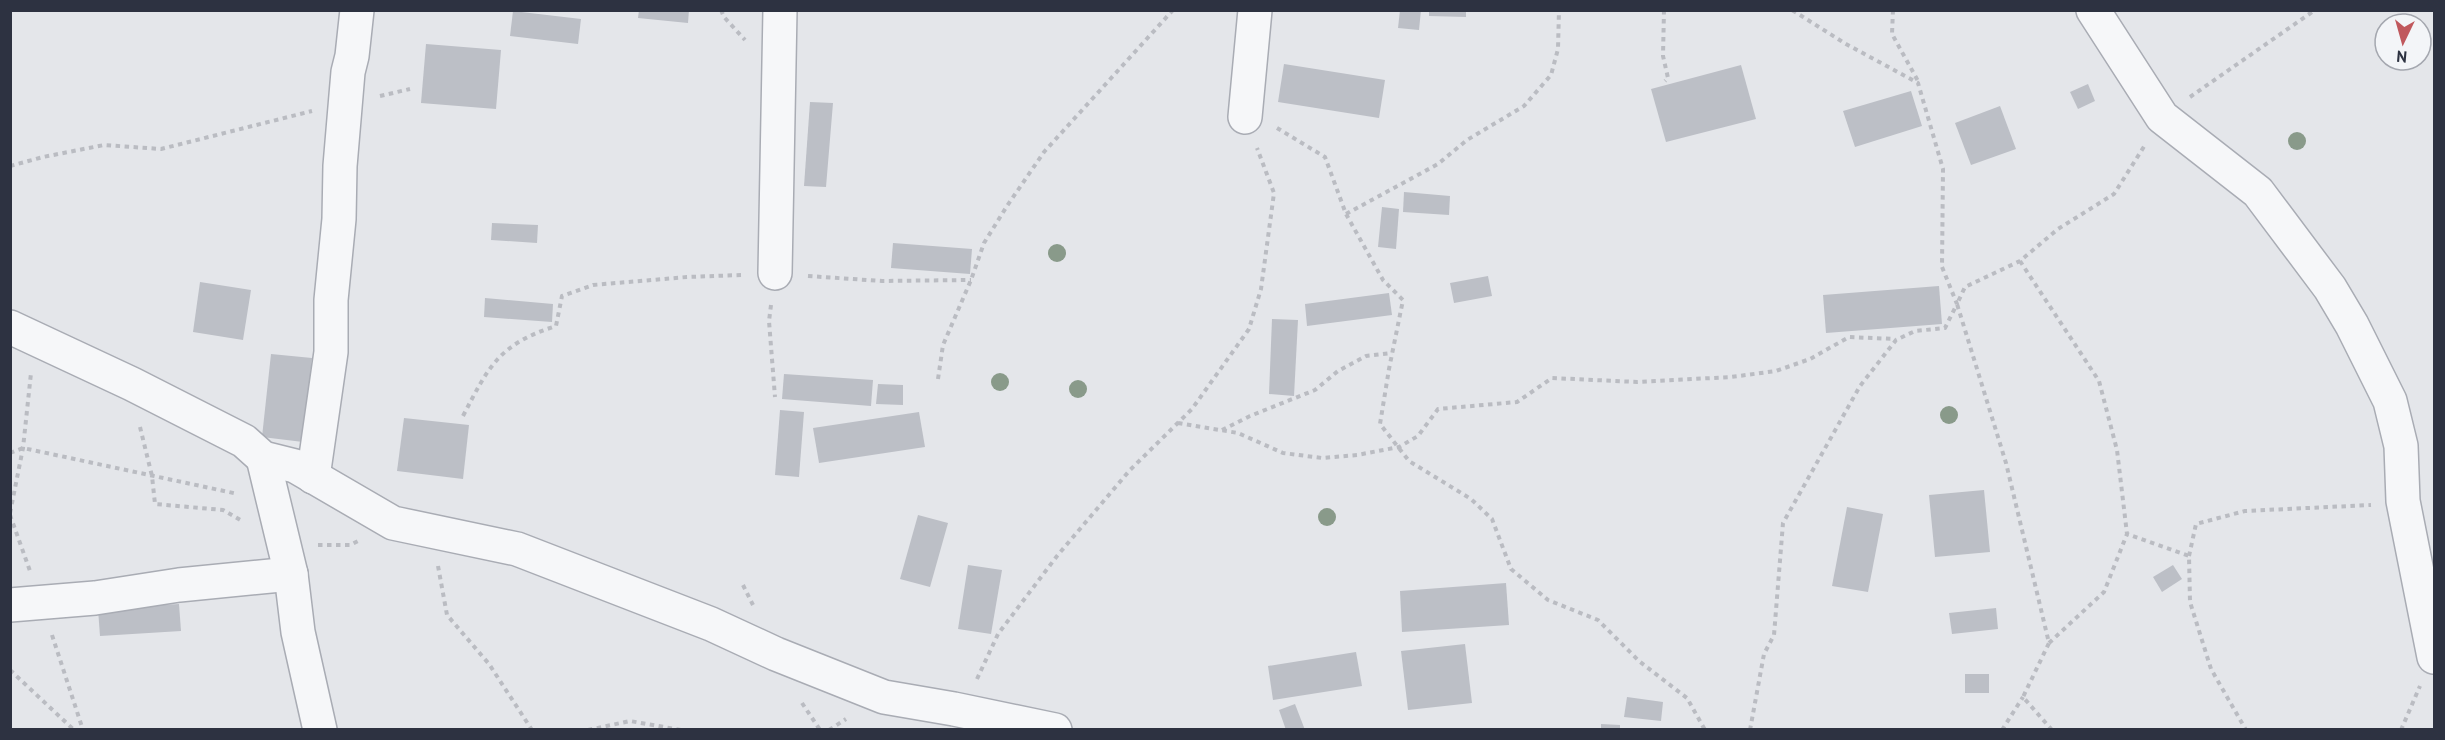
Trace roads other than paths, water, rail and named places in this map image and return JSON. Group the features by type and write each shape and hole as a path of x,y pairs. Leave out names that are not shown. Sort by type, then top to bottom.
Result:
{"street":[{"path":"313,477 330,352 340,166 348,72 357,10"},
{"path":"775,273 780,10"},
{"path":"1245,117 1255,10"},
{"path":"2093,10 2162,117 2258,192 2330,288 2352,325 2390,401 2401,446 2403,501 2434,657"},
{"path":"22,332 132,384 244,441 263,458 295,466 393,523 517,549 711,624 776,654 884,697 1055,729"},
{"path":"263,458 288,559 297,632 320,729"},
{"path":"10,605 94,598 179,585 288,559"}]}
